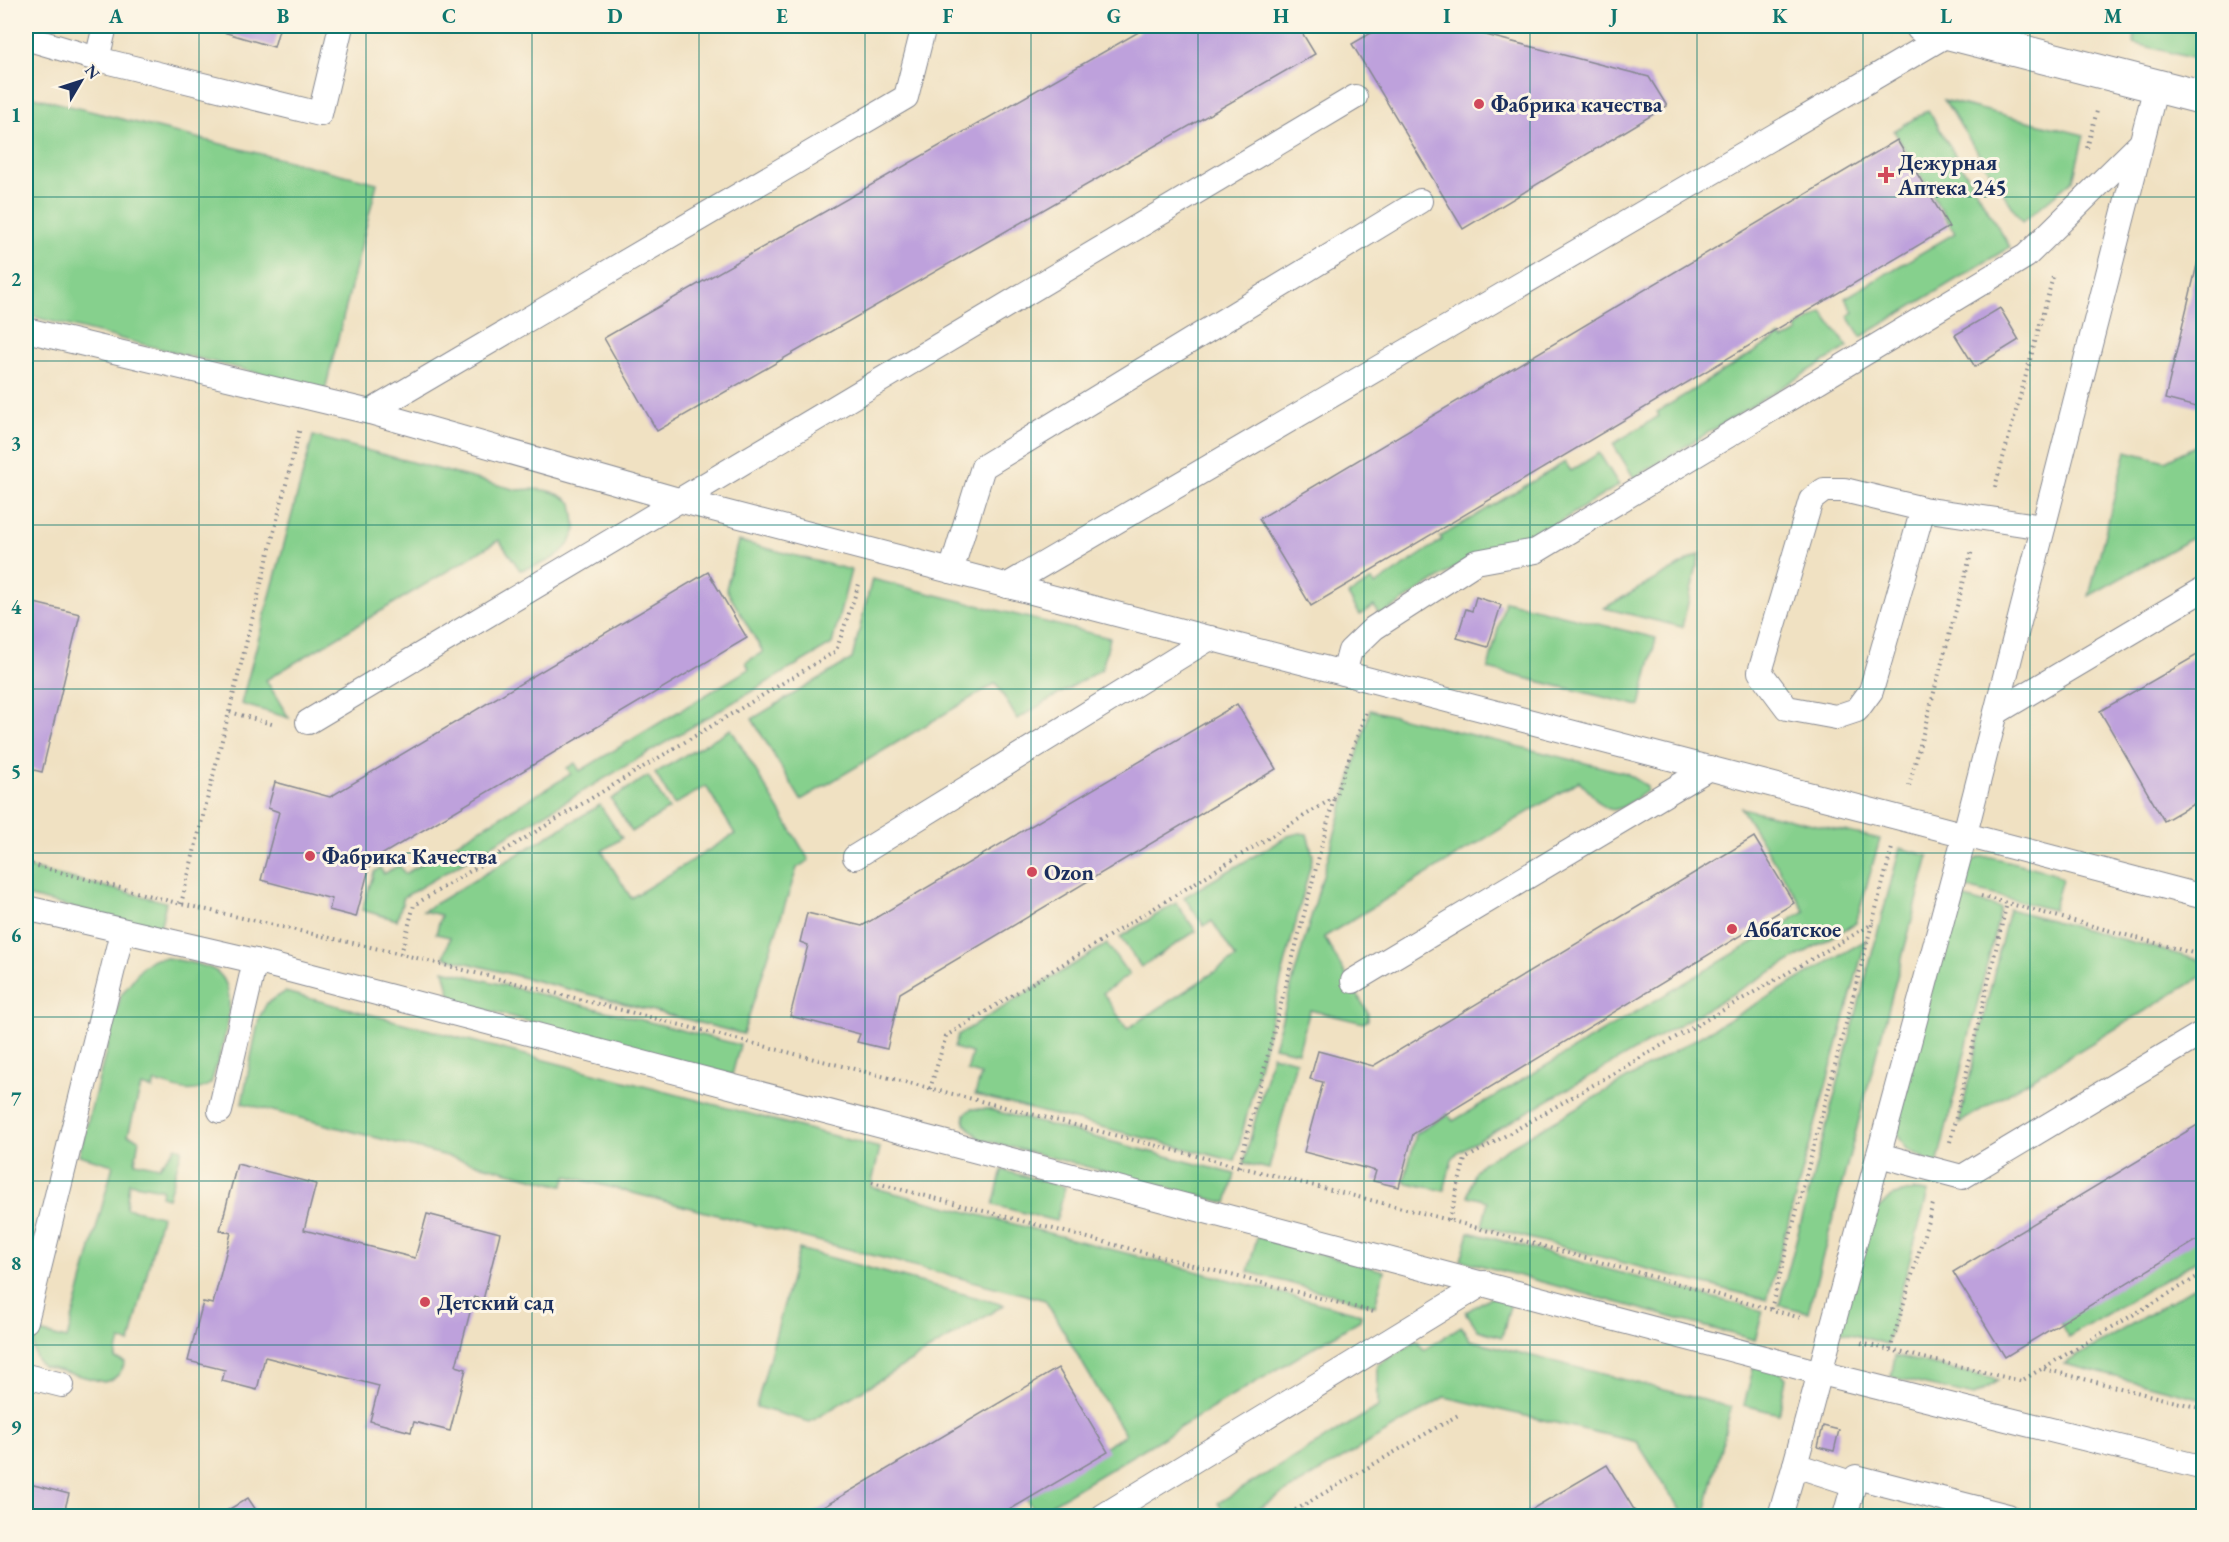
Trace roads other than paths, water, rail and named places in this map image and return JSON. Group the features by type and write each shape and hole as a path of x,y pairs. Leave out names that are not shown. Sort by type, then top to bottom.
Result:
{"street":[{"path":"1936,29 2204,98"}],"lane":[{"path":"96,58 105,26"},
{"path":"26,38 96,58 320,114 341,26"},
{"path":"370,412 906,97 924,26"},
{"path":"1006,585 1936,29"},
{"path":"1780,1516 1821,1373 1951,889 2157,86"},
{"path":"308,722 1355,97"},
{"path":"1344,673 1350,651 1374,628 1476,562 1536,551 2026,256 2141,143"},
{"path":"951,571 983,467 1420,201"},
{"path":"26,330 370,412 681,501 1965,834 2199,892"},
{"path":"1923,509 1871,691 1857,710 1836,717 1787,708 1760,672 1811,500 1824,490 1844,490 1923,509 2043,527"},
{"path":"1997,712 2204,589"},
{"path":"855,857 1210,638"},
{"path":"1353,981 1709,768"},
{"path":"26,908 255,962 1821,1373 2204,1468"},
{"path":"26,1321 122,932"},
{"path":"220,1111 255,962"},
{"path":"1879,1155 1962,1176 2204,1032"},
{"path":"1103,1516 1484,1283"},
{"path":"26,1376 62,1385"},
{"path":"1795,1465 1854,1484"},
{"path":"1845,1516 1856,1477 2008,1516"}],"place":[{"name":"Фабрика качества","path":"1479,104"},
{"name":"Дежурная Аптека 245","path":"1886,175"},
{"name":"Фабрика Качества","path":"310,856"},
{"name":"Ozon","path":"1032,872"},
{"name":"Аббатское","path":"1732,929"},
{"name":"Детский сад","path":"425,1302"}]}
